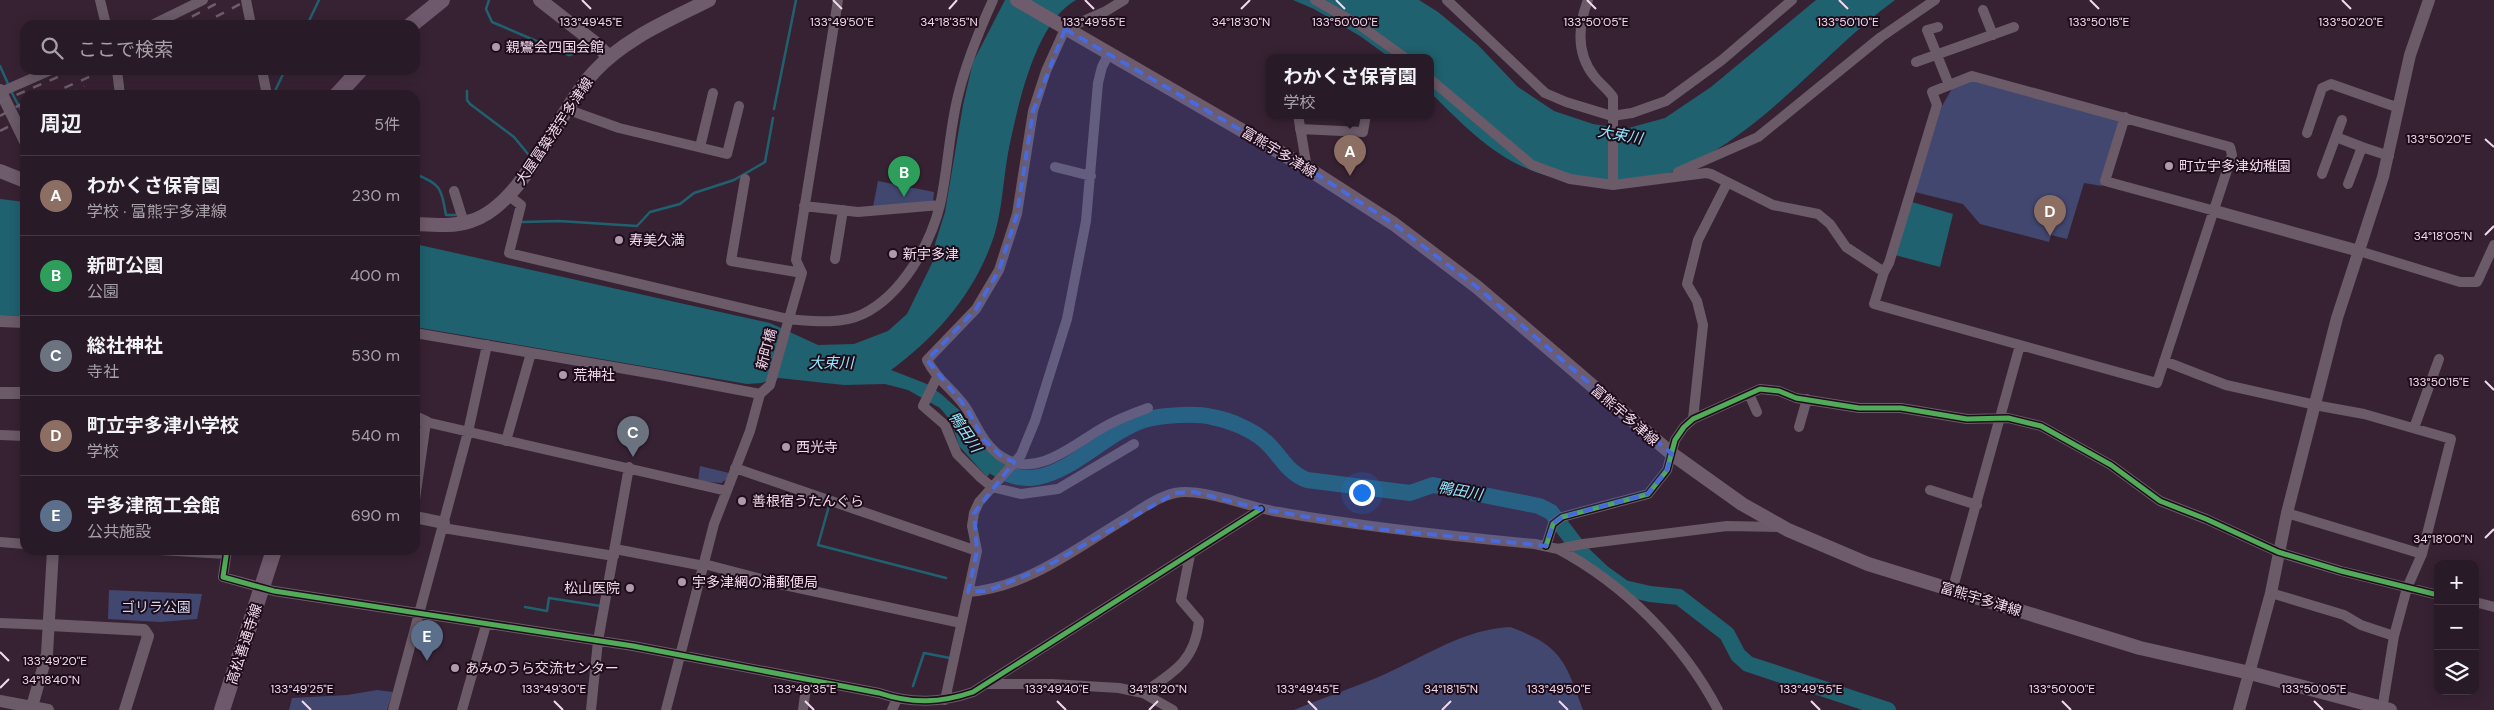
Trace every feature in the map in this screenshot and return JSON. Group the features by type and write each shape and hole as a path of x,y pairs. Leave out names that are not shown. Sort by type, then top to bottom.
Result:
{"main road":[{"path":"417,20 442,0"},
{"path":"540,0 595,43 609,57 660,25 710,0"},
{"name":"富熊宇多津線","path":"1017,0 1307,168 1439,257 1672,454 1742,504 1783,527 1868,564 2140,648 2250,673 2385,709"},
{"name":"大屋冨築港宇多津線","path":"420,224 449,225 464,223 485,216 509,196 578,90 609,57"},
{"path":"342,90 355,75"},
{"path":"0,171 20,179"},
{"name":"高松善通寺線","path":"222,710 272,555"}],"street":[{"path":"100,0 105,20"},
{"path":"162,20 203,0"},
{"path":"246,0 250,20"},
{"path":"802,273 796,260 836,26 838,0"},
{"path":"509,196 521,206 509,252 788,319 828,322 862,314 877,305 910,271 931,231 940,205 958,97 972,48 993,0"},
{"path":"1124,0 1064,28 1046,71 1033,111 1017,214 999,270 976,309 927,360 938,377 967,409 983,439 1002,457 1014,462 1034,463 1050,460 1120,418 1148,408"},
{"path":"1315,0 1361,26 1400,54"},
{"path":"1447,0 1545,93 1612,119 1666,101 1722,60 1792,0"},
{"path":"1588,0 1581,18 1580,39 1584,60 1594,77 1606,86 1613,96 1612,184"},
{"path":"1668,177 1758,137 1881,37 1935,0"},
{"path":"2239,710 2271,593 2287,513 2336,318 2389,156 2410,55 2429,0"},
{"path":"1983,10 1993,35"},
{"path":"1938,26 1927,30 1949,85"},
{"path":"1916,62 2014,27"},
{"path":"945,700 977,551 972,526 974,513 979,502 1021,455 1035,421 1068,319 1086,221 1098,83 1102,67 1109,53"},
{"path":"20,128 5,89 39,75"},
{"path":"118,75 119,90"},
{"path":"263,75 265,90"},
{"path":"1972,76 2125,117 2230,147 2232,155 2157,383 1874,304 1884,272 1889,263 1937,105 1932,92 1972,76"},
{"path":"1434,82 1532,165 1570,179 1612,184 1706,173 1772,206 1818,214 1830,224 1846,247 1884,272"},
{"path":"2307,133 2322,88 2332,84 2399,108"},
{"path":"700,147 713,93"},
{"path":"566,109 619,128 727,154 739,106"},
{"path":"2125,117 2105,181 2471,283 2477,282 2494,245"},
{"path":"1299,119 1307,168"},
{"path":"1300,129 1363,132 1365,119"},
{"path":"2322,174 2342,120"},
{"path":"2336,137 2389,156"},
{"path":"2348,184 2362,147"},
{"path":"1055,166 1091,176"},
{"path":"745,179 731,261 802,273"},
{"path":"1693,419 1702,325 1697,301 1687,284 1698,240 1727,184"},
{"path":"454,191 464,223"},
{"path":"804,206 873,212 940,205"},
{"path":"835,259 843,210"},
{"name":"新町橋","path":"760,394 770,385 802,273"},
{"path":"0,321 20,322"},
{"path":"420,334 760,394 750,431 714,524 666,710"},
{"path":"392,710 468,432 487,345"},
{"path":"1952,591 2020,345"},
{"path":"506,441 531,353"},
{"path":"2414,428 2439,359"},
{"path":"2164,361 2226,385 2313,405 2364,414 2452,439 2422,554 2407,588 2394,636 2385,709"},
{"path":"938,377 923,406 945,425 957,454 992,487 1021,494 1058,489 1134,444"},
{"path":"1546,546 1553,524 1562,517 1648,494 1667,470 1675,440 1684,427 1693,419 1760,389 1779,391 1807,399 1859,408 1901,408 1967,419 2001,418 2041,426 2111,465 2160,501 2214,522 2278,552 2407,588 2434,593"},
{"path":"0,392 20,393"},
{"path":"1749,394 1757,412"},
{"path":"1799,427 1807,399"},
{"path":"420,419 506,441 629,467 727,491"},
{"path":"0,435 20,436"},
{"path":"592,710 598,641 629,467"},
{"path":"735,468 977,551"},
{"path":"1930,490 1977,505"},
{"path":"968,592 986,591 1042,569 1080,549 1152,502 1175,493 1194,492 1261,509 1376,528 1546,546 1558,549 1577,559 1608,581 1653,621 1697,672 1718,710"},
{"path":"226,555 222,577 262,588 680,655 879,693 897,699 926,702 945,700 973,692 1261,509"},
{"path":"2287,513 2422,554"},
{"path":"420,519 443,526 704,565 780,584 961,622"},
{"path":"1558,549 1583,544 1727,526 1783,527"},
{"path":"0,542 20,544"},
{"path":"32,708 47,654 53,555"},
{"path":"1143,693 1171,675 1192,653 1199,621 1181,600 1190,555"},
{"path":"2271,593 2344,615 2361,625 2394,636"},
{"path":"2479,603 2494,607"},
{"path":"0,623 144,630 148,636 125,710"},
{"path":"462,710 486,625"},
{"path":"803,710 807,680"},
{"path":"986,684 1052,684 1119,688 1143,693 1173,710"},
{"path":"892,710 897,699"},
{"path":"0,702 48,710"}],"highlighted area":[{"path":"1065,29 1307,168 1394,224 1477,287 1672,454 1667,470 1648,494 1562,517 1553,524 1546,546 1377,529 1261,509 1194,492 1175,493 1042,569 987,591 968,592 977,551 974,513 1014,462 1002,457 983,439 967,409 927,360 976,309 999,270 1017,214 1033,111"}],"green space":[{"path":"1972,80 2121,119 2102,186 2084,183 2067,239 2051,235 2049,242 1980,224 1963,204 1915,192 1942,106 1953,87"},
{"path":"878,181 934,192 933,202 873,207"},
{"path":"700,466 729,473 727,479 721,483 698,481"},
{"name":"ゴリラ公園","path":"109,590 202,594 197,619 160,622 108,619"},
{"path":"1510,627 1541,641 1559,657 1566,667 1583,710 1294,710 1383,675 1460,638 1493,629"},
{"path":"377,690 393,692 387,710 289,710 292,698 347,695"}],"water":[{"name":"大束川","path":"1005,0 1076,0 1062,11 1050,27 1039,45 1030,66 1009,148 997,227 980,270 960,303 948,318 921,345 891,370 927,384 958,409 1001,459 987,477 959,446 951,421 940,408 908,390 885,384 844,385 779,378 761,383 747,384 420,328 420,245 770,323 818,345 854,344 888,331 907,314 936,255 935,244 945,212 963,105 973,62"},
{"name":"大束川","path":"1293,0 1419,0 1438,12 1478,45 1518,87 1554,111 1593,124 1625,129 1665,118 1711,87 1816,0 1895,0 1864,25 1771,109 1738,135 1704,157 1667,174 1619,184 1549,176 1515,163 1484,143 1434,96 1434,54 1385,54 1360,36 1314,9"},
{"path":"0,199 20,201 20,316 0,315"},
{"path":"1912,202 1953,214 1940,267 1895,255"}],"waterway":[{"path":"309,20 319,0"},
{"path":"489,0 486,9 492,22 569,55 573,54"},
{"path":"774,109 796,0"},
{"path":"0,66 9,86"},
{"path":"275,90 283,75"},
{"path":"11,91 20,108"},
{"path":"467,91 467,100 470,104 514,137 528,154"},
{"path":"523,222 559,221 637,226 650,212 680,204 694,193 734,180 765,162 773,118"},
{"path":"420,176 435,184 438,188 443,199 446,215 455,215"},
{"name":"鴨田川","path":"978,453 1001,471 1022,478 1042,476 1062,468 1123,430 1144,420 1178,415 1197,415 1219,418 1235,423 1257,435 1269,445 1290,470 1307,480 1410,493 1433,485 1539,506 1551,512 1583,554 1603,573 1624,588 1650,594 1679,597 1727,634 1738,655 1748,664 1888,710"},
{"path":"829,506 818,545 946,578"},
{"path":"525,607 547,611 549,598 601,606"},
{"path":"913,686 924,653 950,658"}],"railway":[{"path":"185,20 223,0"},
{"path":"210,20 248,0"},
{"path":"28,90 62,75"},
{"path":"59,90 94,75"},
{"path":"77,90 84,86"},
{"path":"0,102 20,93"},
{"path":"0,116 20,105"},
{"path":"0,131 20,121"}],"cycle path":[{"path":"1546,546 1553,524 1562,517 1648,494 1667,470 1675,440 1684,427 1693,419 1760,389 1779,391 1796,398 1859,408 1901,408 1967,419 2008,418 2041,426 2111,465 2160,501 2206,519 2278,552 2341,571 2434,594"},
{"path":"226,555 223,577 274,591 633,646 879,693 891,697 926,701 961,696 973,692 1261,509"}],"place":[{"name":"親鸞会四国会館","path":"496,47"},
{"name":"町立宇多津幼稚園","path":"2169,166"},
{"name":"わかくさ保育園","path":"1350,176"},
{"name":"新町公園","path":"904,197"},
{"name":"町立宇多津小学校","path":"2050,236"},
{"name":"寿美久満","path":"619,240"},
{"name":"新宇多津","path":"893,254"},
{"name":"荒神社","path":"563,375"},
{"name":"西光寺","path":"786,447"},
{"name":"総社神社","path":"633,457"},
{"name":"善根宿うたんぐら","path":"742,501"},
{"name":"宇多津網の浦郵便局","path":"682,582"},
{"name":"松山医院","path":"630,588"},
{"name":"宇多津商工会館","path":"427,661"},
{"name":"あみのうら交流センター","path":"455,668"}]}
